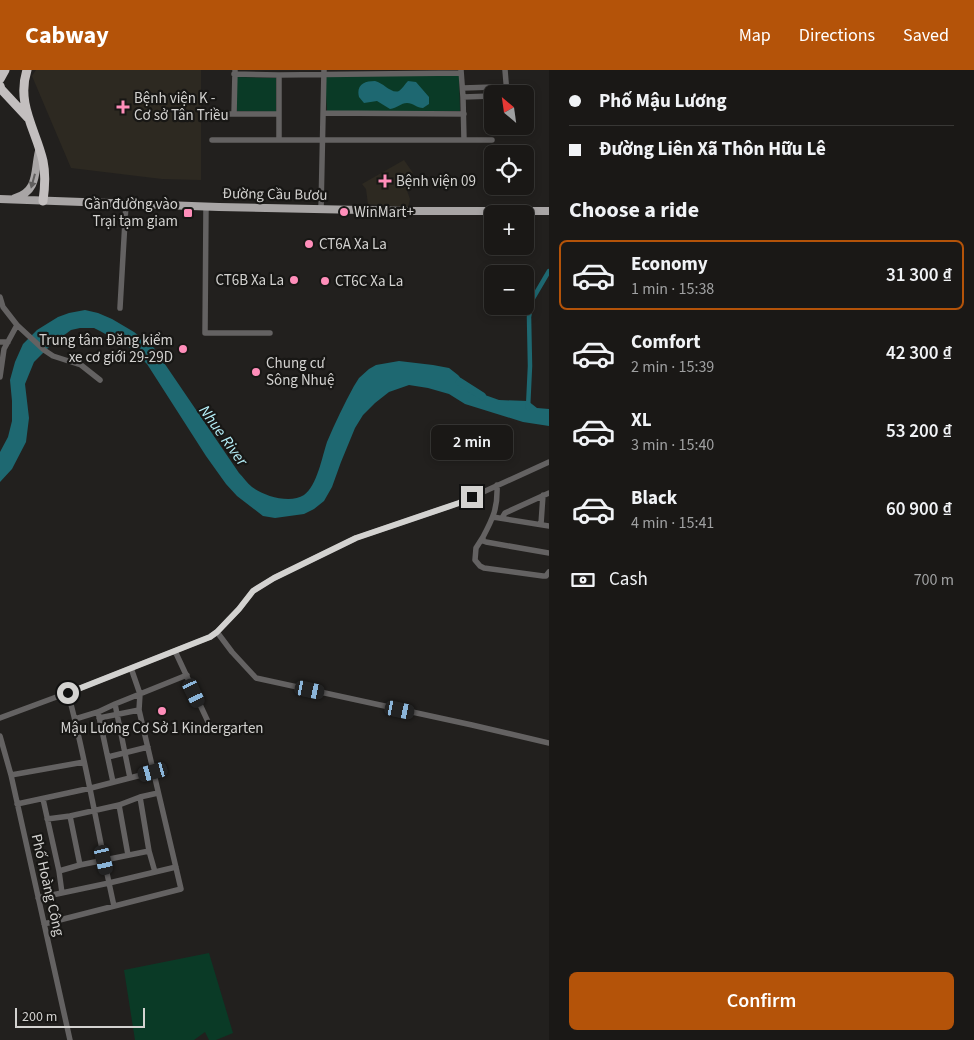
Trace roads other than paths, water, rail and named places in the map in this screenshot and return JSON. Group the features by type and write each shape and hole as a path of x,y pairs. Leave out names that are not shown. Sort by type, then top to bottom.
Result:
{"highway":[{"path":"6,70 0,80 7,89 14,92 23,84"},
{"path":"27,70 23,92 28,118 43,162 46,181 44,201"},
{"path":"0,86 28,118"}],"main road":[{"path":"11,199 23,196 32,187 39,150"},
{"name":"Đường Cầu Bươu","path":"0,199 206,207 410,211 549,211"}],"street":[{"path":"505,70 506,85"},
{"path":"234,114 234,72 279,75 324,72 461,72 464,140"},
{"path":"321,209 324,72"},
{"path":"279,75 279,140"},
{"path":"463,88 484,87"},
{"path":"463,97 484,95"},
{"path":"212,114 279,114"},
{"path":"323,114 464,114"},
{"path":"212,140 492,140"},
{"path":"120,308 126,204"},
{"path":"206,207 205,332 270,333"},
{"path":"0,297 3,306 17,325 44,350 53,356 81,366 100,380"},
{"path":"0,378 2,349 17,325"},
{"path":"0,342 8,342"},
{"path":"0,718 210,637 239,609 253,591 274,578 356,538 459,503 549,462"},
{"path":"497,485 498,500 493,517 476,548 475,560 484,568 544,576 549,572"},
{"path":"502,518 505,513 546,494"},
{"path":"541,524 546,494"},
{"path":"493,517 549,526"},
{"path":"483,537 486,542 549,553"},
{"path":"217,632 256,678 549,743"},
{"path":"175,651 210,726"},
{"path":"44,924 181,889 139,710 140,694 131,668"},
{"path":"99,715 115,704 187,675"},
{"path":"68,693 114,906"},
{"path":"115,704 130,778"},
{"path":"75,719 99,715 117,715 139,710"},
{"path":"99,715 113,782"},
{"name":"Phố Hoàng Công","path":"0,736 11,775 70,1040"},
{"path":"108,757 148,747"},
{"path":"11,775 84,762"},
{"path":"17,804 153,772"},
{"path":"48,819 119,805 158,793"},
{"path":"140,797 149,850 155,872"},
{"path":"43,799 62,893"},
{"path":"119,805 128,855"},
{"path":"70,816 80,865"},
{"path":"59,871 149,850"},
{"path":"38,898 176,867"}],"water":[{"path":"375,81 396,92 408,81 416,82 429,97 429,104 423,108 405,103 390,109 377,101 364,103 358,93 360,87 364,83"},
{"path":"85,310 112,319 134,332 154,348 239,473 252,487 277,498 298,498 309,491 316,478 327,442 350,393 359,378 376,365 399,361 449,368 471,390 499,400 528,401 537,408 549,409 549,426 523,422 465,404 449,394 409,385 389,392 363,415 355,428 332,487 324,501 304,514 275,518 263,516 237,496 226,484 147,364 132,349 100,331 94,328 80,328 71,330 51,345 34,362 25,384 29,418 26,442 12,469 0,482 0,452 8,437 12,421 10,380 23,344 37,330 58,317"}],"waterway":[{"path":"528,408 530,366 529,317 532,300 549,271"},
{"name":"Nhue River","path":"460,382 482,396"}],"place":[{"name":"Bệnh viện K - Cơ sở Tân Triều","path":"123,107"},
{"name":"Bệnh viện 09","path":"385,181"},
{"name":"WinMart+","path":"344,212"},
{"name":"Gần đường vào Trại tạm giam","path":"188,213"},
{"name":"CT6A Xa La","path":"309,244"},
{"name":"CT6B Xa La","path":"294,280"},
{"name":"CT6C Xa La","path":"325,281"},
{"name":"Trung tâm Đăng kiểm xe cơ giới 29-29D","path":"183,349"},
{"name":"Chung cư Sông Nhuệ","path":"256,372"},
{"name":"Mậu Lương Cơ Sở 1 Kindergarten","path":"162,711"}]}
